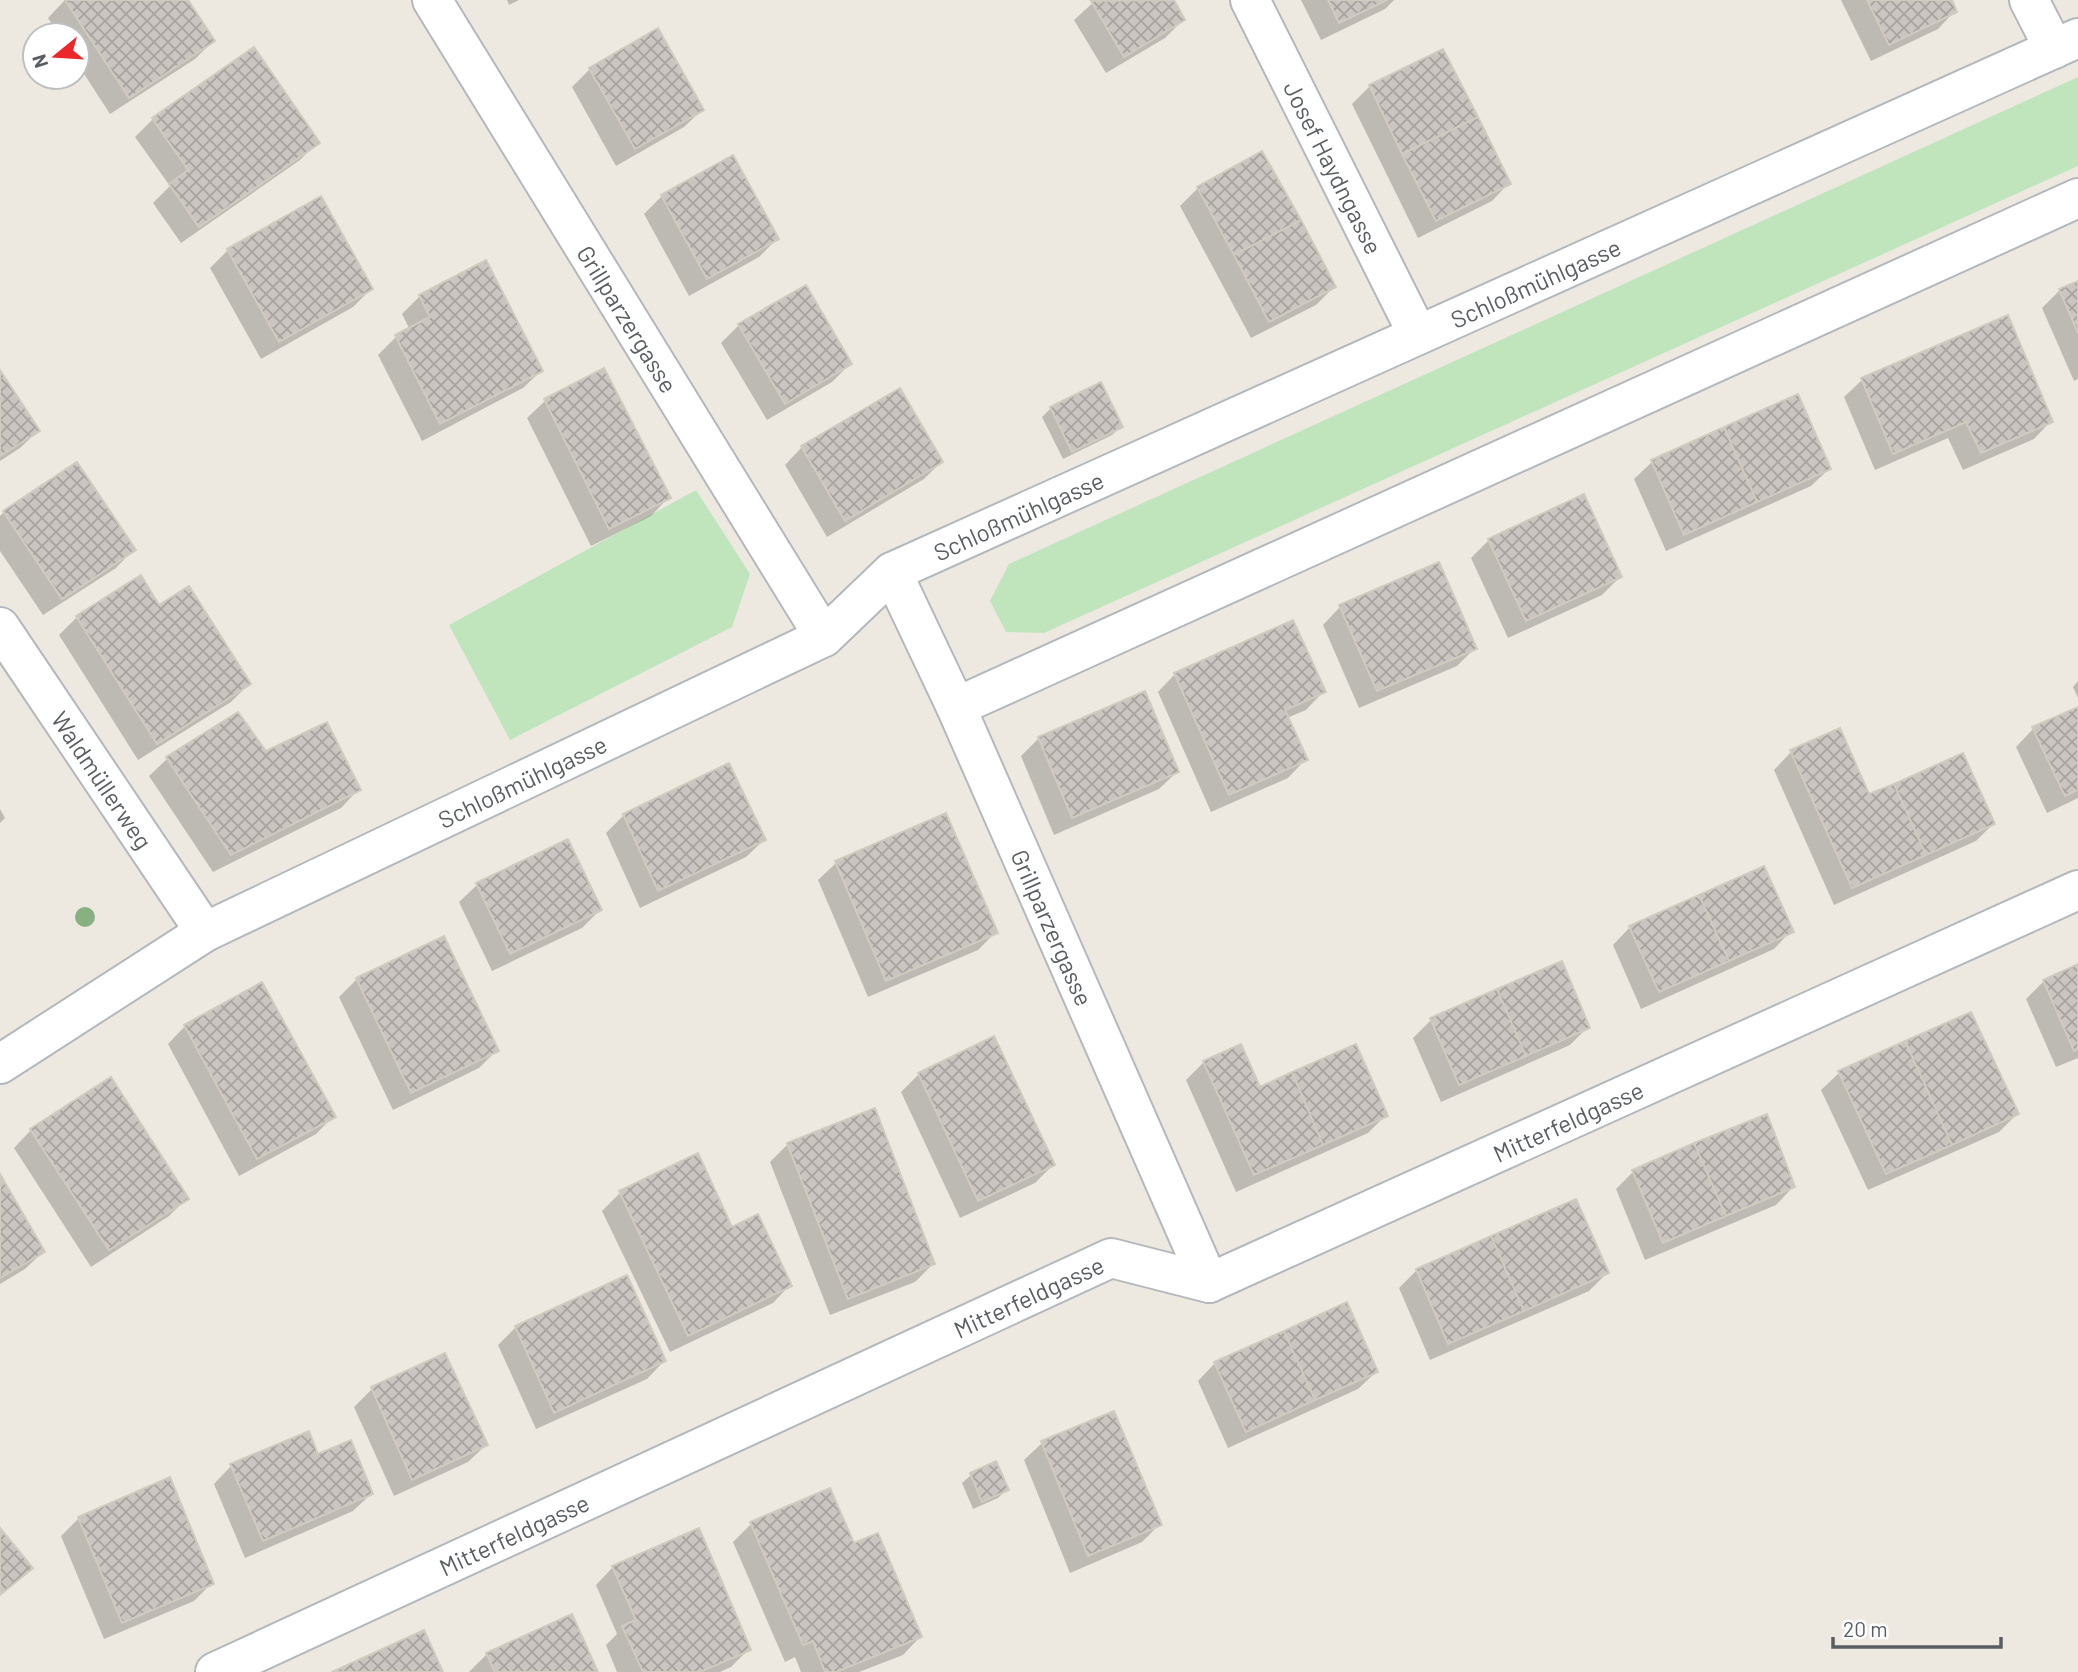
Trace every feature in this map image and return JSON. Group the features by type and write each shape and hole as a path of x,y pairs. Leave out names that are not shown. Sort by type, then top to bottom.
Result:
{"street":[{"name":"Grillparzergasse","path":"432,0 824,637"},
{"name":"Josef Haydngasse","path":"1250,0 1418,335"},
{"path":"2029,0 2066,44"},
{"name":"Schloßmühlgasse","path":"0,1064 205,933 824,637 892,572 2066,44"},
{"path":"956,707 2078,198"},
{"name":"Grillparzergasse","path":"892,572 956,707 1209,1283"},
{"name":"Waldmüllerweg","path":"0,627 205,933"},
{"name":"Mitterfeldgasse","path":"215,1672 1111,1258 1209,1283 2078,890"}],"green space":[{"path":"2078,77 2078,166 1044,633 1006,632 990,601 1009,564"},
{"path":"696,490 750,574 732,627 510,740 449,625"}],"building":[{"path":"65,0 188,0 215,41 129,98 91,40 91,21 79,21"},
{"path":"1174,0 1185,20 1124,57 1091,1"},
{"path":"1328,0 1387,0 1339,23"},
{"path":"1867,0 1952,0 1957,12 1889,45"},
{"path":"658,28 704,110 635,149 589,68"},
{"path":"254,47 320,143 199,227 169,184 188,170 152,118"},
{"path":"1443,49 1478,117 1402,154 1369,85"},
{"path":"1478,117 1511,184 1436,221 1402,154"},
{"path":"1262,151 1301,220 1234,255 1197,187"},
{"path":"733,155 779,239 707,279 661,195"},
{"path":"321,196 373,289 279,342 227,249"},
{"path":"1301,220 1336,287 1269,322 1234,255"},
{"path":"486,260 543,371 440,424 395,335 430,317 419,295"},
{"path":"2078,281 2078,333 2059,289"},
{"path":"806,285 852,364 785,404 738,324"},
{"path":"2008,315 2053,422 1981,453 1966,422 1893,454 1861,378"},
{"path":"604,368 671,498 609,529 544,399"},
{"path":"0,370 40,431 0,456"},
{"path":"1101,382 1123,427 1072,452 1050,407"},
{"path":"900,388 943,462 845,521 801,446"},
{"path":"1798,394 1831,469 1757,502 1724,427"},
{"path":"1724,427 1757,502 1684,535 1651,460"},
{"path":"77,462 136,550 62,599 3,511"},
{"path":"1584,494 1622,577 1526,621 1488,539"},
{"path":"1439,562 1477,649 1377,691 1339,605"},
{"path":"141,575 159,605 189,586 251,684 157,744 76,616"},
{"path":"1293,620 1326,692 1285,710 1308,760 1229,795 1174,673"},
{"path":"1145,691 1179,772 1072,818 1038,737"},
{"path":"2078,707 2078,790 2065,796 2032,727"},
{"path":"238,712 266,751 327,722 361,790 231,855 166,757"},
{"path":"1840,728 1869,794 1894,784 1926,855 1852,888 1790,750"},
{"path":"1963,753 1995,824 1926,855 1894,784"},
{"path":"729,763 766,840 658,891 623,814"},
{"path":"946,813 998,933 886,981 835,861"},
{"path":"568,839 602,910 510,954 476,883"},
{"path":"1764,866 1794,932 1729,961 1699,895"},
{"path":"1699,895 1729,961 1659,992 1629,926"},
{"path":"444,936 499,1051 411,1093 356,978"},
{"path":"1562,961 1590,1028 1526,1056 1497,989"},
{"path":"2078,964 2078,1049 2074,1051 2043,980"},
{"path":"262,982 336,1117 257,1159 184,1025"},
{"path":"1497,989 1526,1056 1459,1085 1430,1018"},
{"path":"1971,1012 2019,1114 1952,1145 1905,1041"},
{"path":"994,1036 1055,1165 978,1201 918,1073"},
{"path":"1905,1041 1952,1145 1886,1174 1838,1071"},
{"path":"1241,1044 1260,1087 1292,1072 1323,1145 1254,1175 1203,1061"},
{"path":"1356,1044 1388,1116 1323,1145 1292,1072"},
{"path":"111,1077 189,1199 109,1250 30,1129"},
{"path":"875,1108 935,1264 848,1299 787,1143"},
{"path":"1767,1114 1795,1187 1726,1216 1694,1143"},
{"path":"1694,1143 1726,1216 1663,1243 1632,1170"},
{"path":"698,1153 732,1227 758,1214 792,1286 688,1336 619,1191"},
{"path":"0,1174 45,1252 0,1278"},
{"path":"1576,1199 1609,1273 1524,1311 1491,1236"},
{"path":"1491,1236 1524,1311 1448,1344 1416,1269"},
{"path":"627,1275 666,1361 554,1413 515,1326"},
{"path":"1347,1302 1378,1372 1315,1400 1284,1331"},
{"path":"1284,1331 1315,1400 1246,1432 1214,1362"},
{"path":"445,1353 488,1445 412,1480 371,1387"},
{"path":"1114,1411 1162,1525 1088,1556 1041,1441"},
{"path":"309,1431 318,1454 351,1440 373,1494 263,1541 230,1464"},
{"path":"996,1461 1009,1490 982,1502 970,1473"},
{"path":"170,1477 214,1584 122,1623 78,1517"},
{"path":"830,1488 854,1543 878,1533 922,1637 836,1672 825,1672 813,1641 803,1645 750,1522"},
{"path":"0,1528 33,1568 0,1595"},
{"path":"699,1528 751,1650 700,1672 643,1672 622,1626 636,1620 612,1566"},
{"path":"572,1614 598,1672 495,1672 486,1653"},
{"path":"424,1630 443,1672 332,1672"}]}
